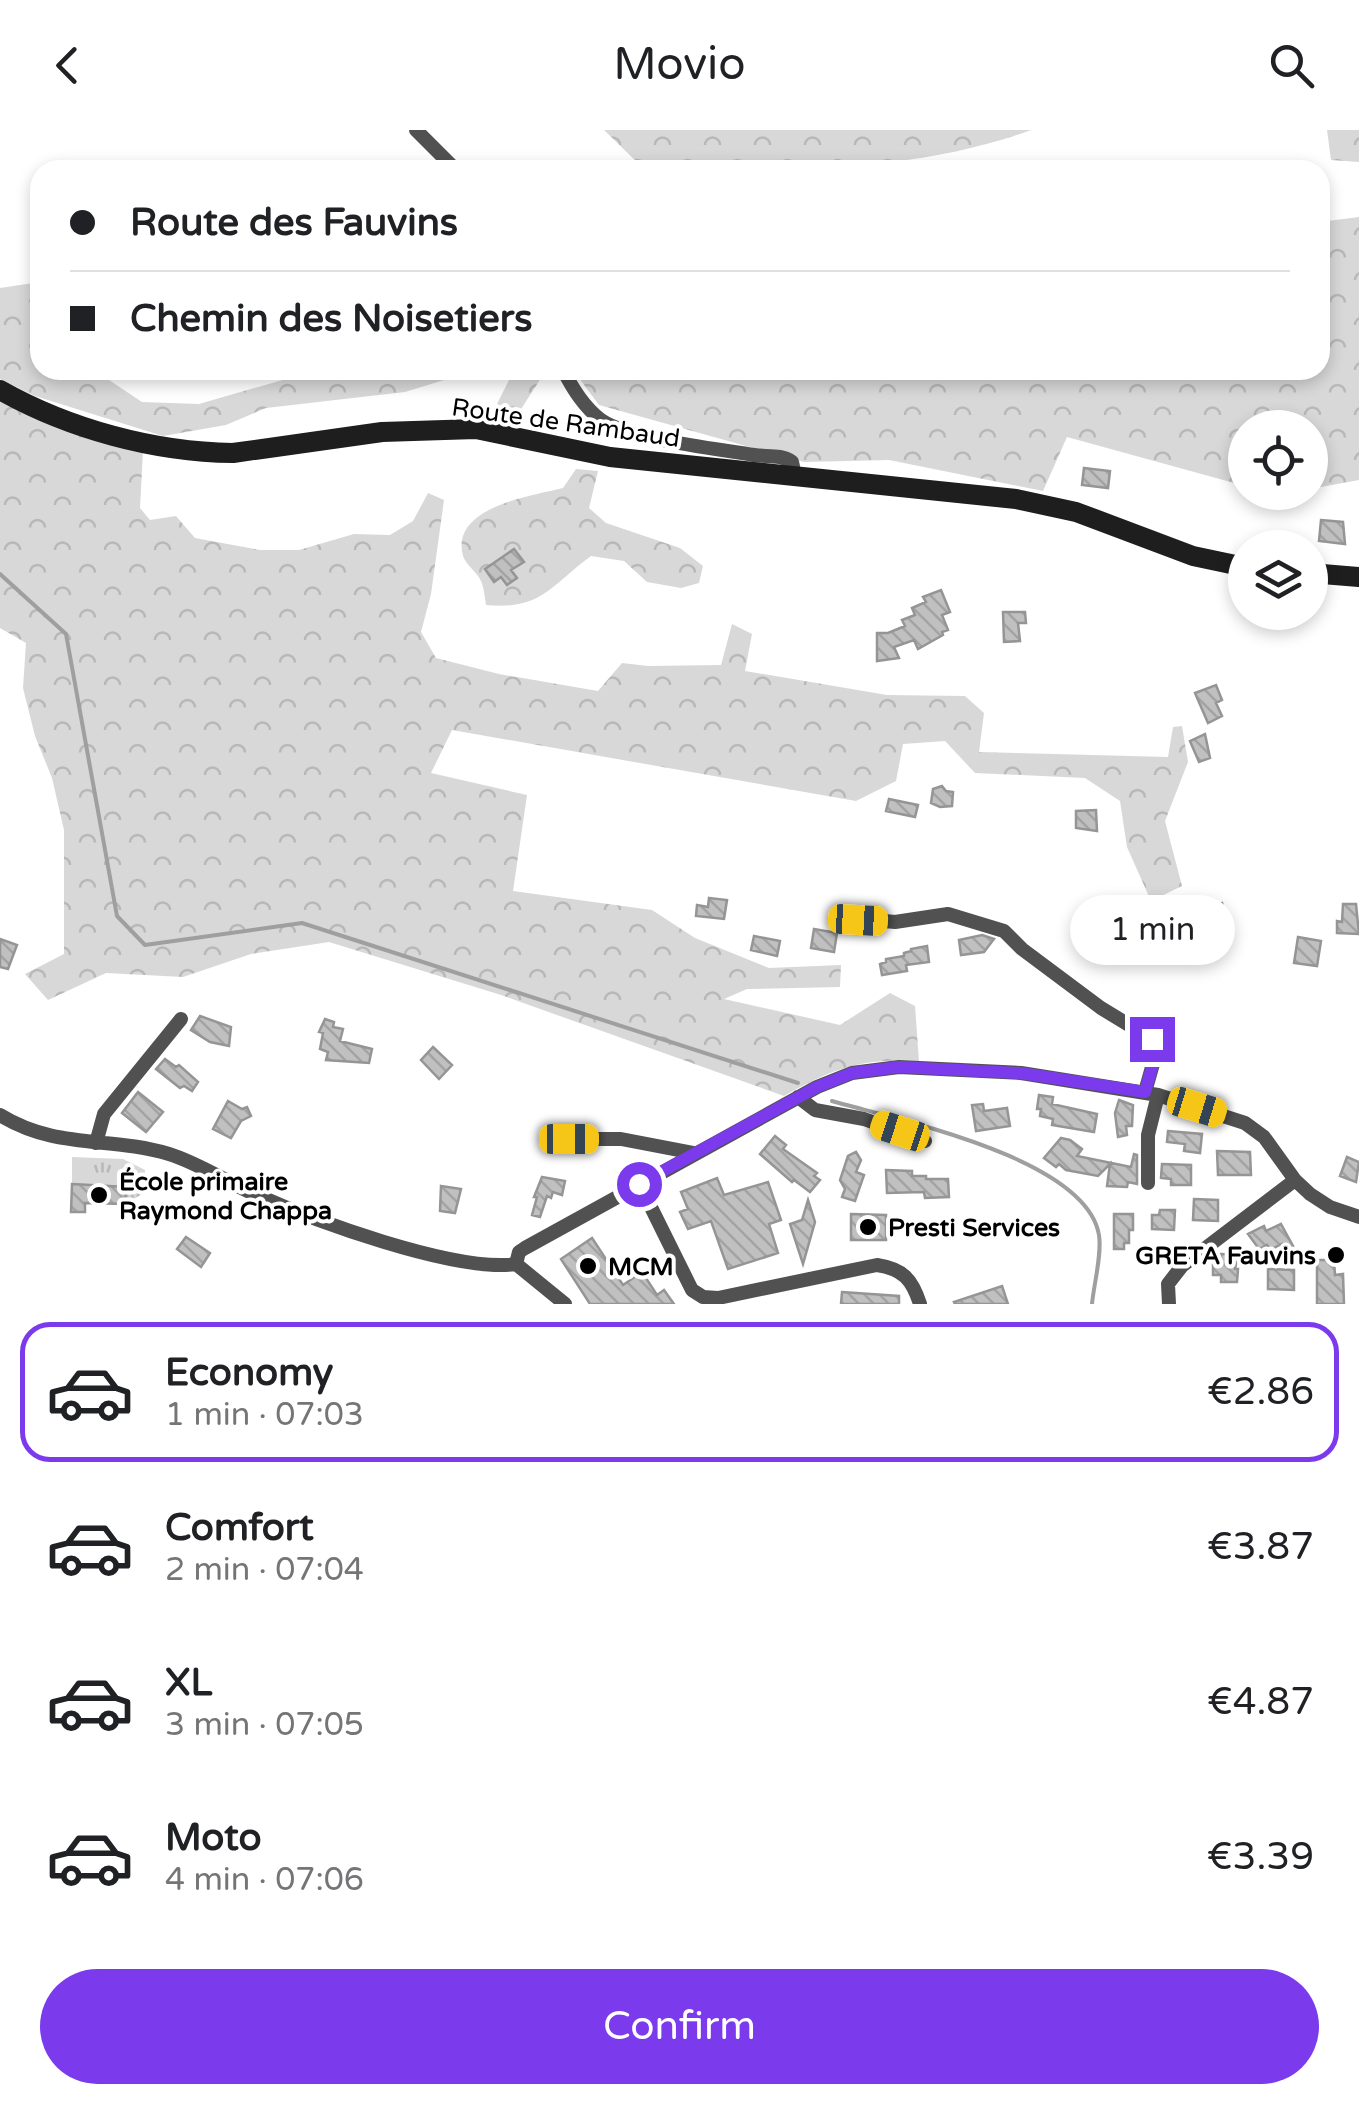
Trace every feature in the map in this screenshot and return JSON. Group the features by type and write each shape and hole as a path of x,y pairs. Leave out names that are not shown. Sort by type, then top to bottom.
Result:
{"street":[{"path":"416,130 446,160"},
{"path":"569,380 576,394 605,423 759,456 786,457 792,462 795,476"},
{"name":"Route de Rambaud","path":"0,390 79,424 136,441 206,452 234,452 400,430 476,429 610,457 969,492 1048,504 1193,556 1228,563"},
{"path":"1328,574 1359,577"},
{"path":"842,917 895,922 948,914 1004,930 1022,949 1101,1008 1152,1039 1156,1053 1148,1183"},
{"path":"96,1143 104,1114 180,1019"},
{"path":"516,1264 525,1248 798,1096 852,1073 899,1067 1020,1073 1151,1094 1245,1123 1264,1138 1295,1180 1330,1207 1359,1216"},
{"path":"798,1096 815,1110 864,1119 925,1141"},
{"path":"0,1115 48,1138 168,1154 302,1214 396,1244 472,1263 516,1264 564,1304"},
{"path":"569,1139 621,1139 694,1154"},
{"path":"1169,1304 1168,1284 1182,1266 1295,1180"},
{"path":"639,1184 692,1290 703,1297 718,1298 877,1265 904,1273 914,1284 920,1304"}],"green space":[{"path":"604,130 1031,130 985,145 903,160 635,160"},
{"path":"1327,130 1359,130 1359,162 1331,160"},
{"path":"1359,217 1359,480 1328,486 1328,410 1228,410 1228,481 1067,437 1043,491 889,460 804,462 599,405 580,380 1330,380 1330,221"},
{"path":"30,284 30,380 109,380 142,402 199,404 282,380 444,380 405,392 266,408 226,425 163,436 35,396 0,379 0,288"},
{"path":"509,380 540,380 516,417 497,404"},
{"path":"0,399 143,451 140,508 150,520 176,516 195,538 260,550 299,550 354,534 390,535 413,521 428,493 444,500 431,594 421,632 436,658 499,674 598,691 622,663 721,665 732,624 752,634 745,671 887,695 965,696 984,713 979,752 1168,757 1173,727 1182,726 1188,762 1165,821 1182,886 1151,901 1127,847 1120,801 1085,778 975,773 945,741 903,744 896,781 856,801 452,730 431,773 527,795 513,891 652,910 695,938 769,968 841,965 840,987 747,989 724,999 840,1025 890,993 915,1006 919,1061 880,1061 848,1067 784,1096 501,995 329,942 251,954 183,977 106,973 48,1000 25,974 64,954 64,830 23,688 26,643 0,628"},
{"path":"576,469 598,471 589,508 606,523 680,548 703,566 699,583 681,588 647,582 624,561 591,556 533,600 505,606 486,605 481,581 463,556 462,539 469,526 496,507 563,488"},
{"path":"72,1157 123,1159 145,1170 144,1193 125,1204 126,1187 72,1184"}],"building":[{"path":"1084,468 1110,471 1108,488 1082,485"},
{"path":"1321,520 1343,522 1345,544 1328,542 1328,530 1320,530"},
{"path":"514,549 524,562 511,570 517,578 507,585 501,577 494,582 485,569"},
{"path":"941,590 950,612 942,615 948,630 918,649 914,640 894,647 899,658 877,661 877,633 905,626 902,620 915,615 912,608 926,602 923,597"},
{"path":"1003,612 1025,612 1026,623 1018,623 1020,641 1004,642"},
{"path":"1216,685 1222,700 1216,703 1222,716 1208,723 1195,693"},
{"path":"1205,734 1210,758 1199,762 1190,741"},
{"path":"942,786 953,792 952,806 931,803 933,789"},
{"path":"889,799 918,805 915,817 886,811"},
{"path":"1096,810 1097,831 1076,828 1076,811"},
{"path":"709,898 727,900 724,919 696,916 697,905 708,907"},
{"path":"1222,903 1231,930 1213,937 1204,909"},
{"path":"1343,904 1356,904 1359,934 1337,933"},
{"path":"814,929 837,933 834,952 811,948"},
{"path":"982,935 994,939 984,952 961,955 959,940"},
{"path":"754,936 780,941 777,956 751,950"},
{"path":"1298,937 1321,941 1317,966 1294,963"},
{"path":"0,939 17,945 8,969 0,967"},
{"path":"927,946 929,962 906,965 907,971 882,975 880,964 886,959"},
{"path":"200,1016 231,1027 229,1046 210,1042 191,1030"},
{"path":"325,1019 334,1022 333,1027 343,1029 340,1041 372,1049 369,1063 326,1060 328,1052 320,1049 323,1033 319,1032"},
{"path":"433,1047 452,1065 439,1079 421,1060"},
{"path":"165,1059 176,1067 179,1065 198,1082 192,1091 180,1088 156,1069"},
{"path":"138,1092 163,1112 146,1132 122,1113"},
{"path":"1039,1095 1053,1097 1052,1104 1097,1114 1094,1132 1052,1125 1053,1119 1040,1116"},
{"path":"1119,1100 1133,1105 1132,1126 1126,1126 1127,1135 1118,1137 1115,1113"},
{"path":"228,1101 242,1109 247,1107 251,1116 241,1121 231,1138 213,1129"},
{"path":"983,1104 984,1111 1007,1108 1010,1126 976,1131 972,1105"},
{"path":"1168,1131 1202,1134 1200,1153 1184,1151 1185,1144 1167,1142"},
{"path":"775,1136 786,1145 783,1149 817,1173 814,1176 820,1180 810,1192 760,1154"},
{"path":"1061,1138 1082,1149 1077,1156 1131,1167 1134,1154 1137,1155 1137,1184 1107,1186 1110,1164 1098,1176 1066,1170 1059,1164 1056,1167 1044,1158"},
{"path":"1217,1151 1250,1152 1251,1175 1218,1175"},
{"path":"856,1152 861,1160 856,1172 864,1175 855,1201 842,1197 845,1189 840,1180 848,1156"},
{"path":"1347,1157 1359,1162 1356,1182 1340,1176"},
{"path":"1162,1164 1191,1165 1191,1185 1171,1185 1171,1179 1161,1178"},
{"path":"886,1170 912,1171 912,1176 926,1179 948,1179 949,1197 925,1198 924,1192 887,1193"},
{"path":"542,1177 565,1181 562,1195 553,1192 551,1198 547,1196 540,1217 532,1215"},
{"path":"717,1178 724,1195 768,1182 781,1220 769,1224 778,1253 728,1269 711,1221 688,1229 680,1212 688,1209 681,1192"},
{"name":"École primaire Raymond Chappa","path":"72,1184 126,1187 125,1204 85,1203 85,1212 71,1212"},
{"path":"441,1186 461,1189 455,1213 440,1211"},
{"path":"1194,1199 1218,1200 1218,1221 1193,1220"},
{"path":"808,1200 815,1222 803,1264 790,1224 802,1220"},
{"path":"1160,1210 1175,1210 1174,1230 1152,1229 1152,1215 1159,1215"},
{"name":"Presti Services","path":"851,1214 886,1215 886,1240 851,1240"},
{"path":"1114,1214 1133,1214 1133,1230 1129,1230 1129,1243 1124,1243 1124,1249 1114,1249"},
{"path":"1281,1224 1293,1246 1285,1250 1282,1244 1270,1250 1267,1245 1259,1249 1248,1234 1264,1226 1266,1231"},
{"path":"186,1237 210,1253 201,1267 177,1249"},
{"name":"MCM","path":"592,1238 623,1285 642,1272 657,1295 664,1290 674,1304 590,1304 561,1259"},
{"path":"1221,1254 1238,1255 1237,1282 1221,1282 1221,1275 1213,1275 1213,1262 1221,1262"},
{"path":"1317,1260 1334,1260 1335,1275 1343,1274 1344,1304 1317,1304"},
{"path":"1268,1269 1294,1270 1294,1290 1268,1289"},
{"path":"1002,1286 1008,1304 954,1302"},
{"path":"842,1292 899,1296 899,1304 841,1304"}],"waterway":[{"path":"0,574 66,634 117,916 145,945 302,923 798,1083"},
{"path":"832,1101 985,1146 1061,1184 1087,1208 1099,1235 1092,1304"}],"place":[{"name":"École primaire Raymond Chappa","path":"99,1195"},
{"name":"Presti Services","path":"868,1227"},
{"name":"GRETA Fauvins","path":"1336,1255"},
{"name":"MCM","path":"588,1266"}],"route":[{"path":"639,1184 817,1087 875,1068 1020,1073 1145,1092 1156,1053 1152,1039"}]}
